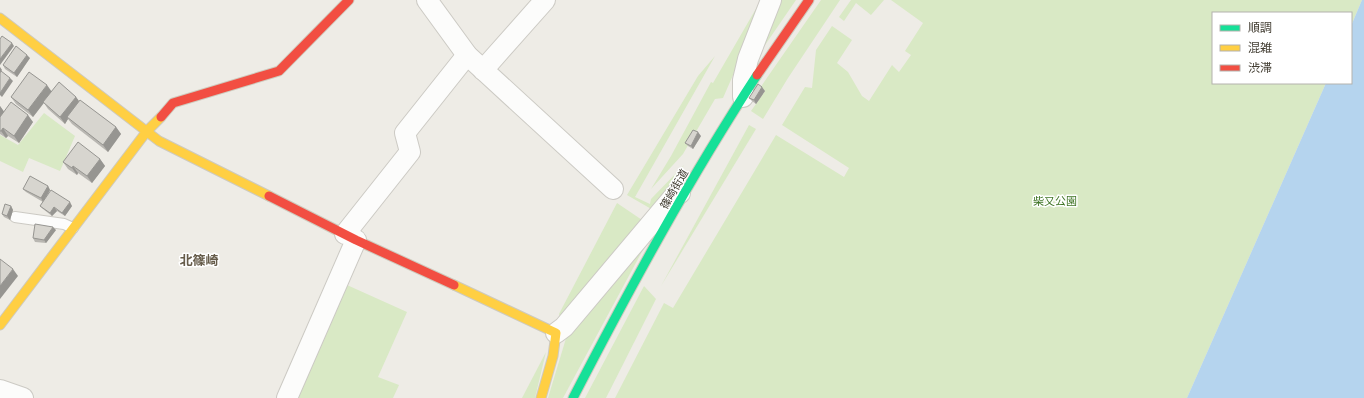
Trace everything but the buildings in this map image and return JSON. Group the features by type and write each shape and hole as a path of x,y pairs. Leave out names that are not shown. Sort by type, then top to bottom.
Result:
{"street":[{"path":"0,325 147,131 173,103 279,71 349,0"},
{"path":"427,0 467,55 613,189"},
{"path":"483,70 545,0"},
{"path":"743,97 743,80 748,58 771,0"},
{"name":"篠崎街道","path":"573,398 632,285 686,191 778,42 809,0"},
{"path":"0,18 159,141 350,237 556,333"},
{"path":"287,398 350,237 410,152 405,133 467,55"},
{"path":"541,398 553,356 556,333 564,327 676,194 686,191"},
{"path":"0,390 23,398"}],"lane":[{"path":"15,217 64,224 73,228"}],"green space":[{"path":"761,0 766,0 723,98 715,99 683,154 651,189 671,156 711,82 713,83"},
{"path":"778,0 796,0 750,67"},
{"path":"821,0 840,0 788,78 763,119 751,111 765,91 760,88"},
{"path":"851,0 884,0 871,15 856,3 844,21 839,17"},
{"name":"柴又公園","path":"891,0 1362,0 1352,24 1352,12 1212,12 1212,84 1326,84 1187,398 615,398 664,303 673,308 776,135 844,177 849,168 782,125 805,87 812,88 816,50 832,26 852,40 837,63 848,72 862,96 869,101 892,65 899,72 911,55 905,51 923,23"},
{"path":"715,56 635,197 650,204 651,199 684,165 668,191 653,210 627,195 698,76"},
{"path":"44,113 75,136 60,171 29,158 23,172 0,161 0,135 18,145"},
{"path":"749,125 756,129 661,286"},
{"path":"617,203 645,222 560,317 559,314"},
{"path":"652,233 563,398 548,398 567,335"},
{"path":"347,285 407,312 378,377 399,385 393,398 298,398"},
{"path":"644,286 656,299 606,398 585,398"},
{"path":"546,352 535,398 522,398"}],"water":[{"path":"1362,0 1364,0 1364,398 1187,398 1326,84 1352,84 1352,24"}],"traffic: fast":[{"path":"573,398 661,234 732,114 757,75"}],"traffic: slow":[{"path":"0,18 159,141 269,196"},
{"path":"0,325 147,131 161,117"},
{"path":"454,285 556,333 553,356 541,398"}],"traffic: jam":[{"path":"161,117 173,103 279,71 349,0"},
{"path":"757,75 809,0"},
{"path":"269,196 356,240 454,285"}],"district":[{"name":"北篠崎","path":"199,260"}]}
